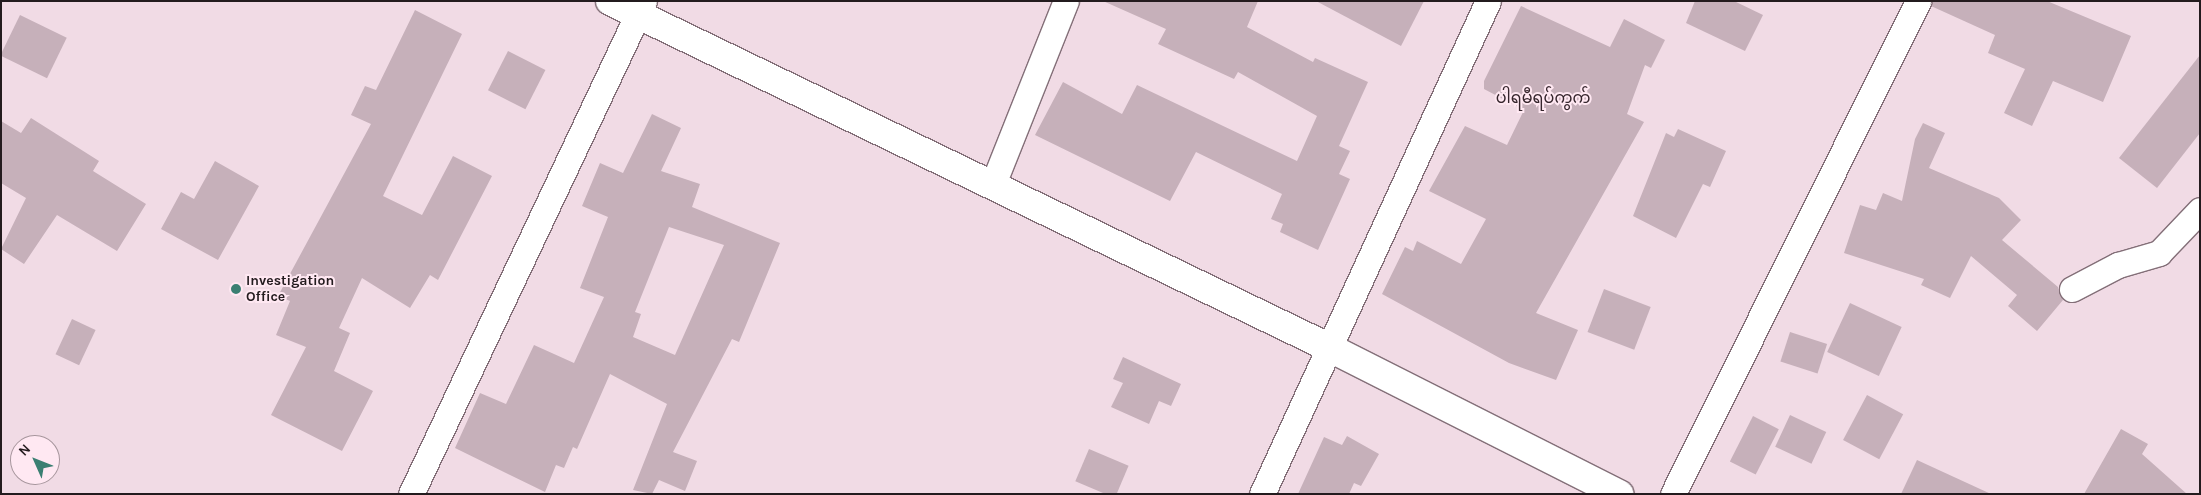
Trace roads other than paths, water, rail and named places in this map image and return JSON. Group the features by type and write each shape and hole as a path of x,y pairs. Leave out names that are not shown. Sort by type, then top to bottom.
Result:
{"street":[{"path":"610,1 641,8 993,184 1332,349 1619,494"},
{"path":"993,184 1066,1"},
{"path":"1262,494 1332,349 1488,1"},
{"path":"1673,494 1918,1"},
{"path":"411,494 641,8"},
{"path":"2072,289 2118,265 2159,253 2200,210"}],"place":[{"name":"Investigation Office","path":"236,289"}],"district":[{"name":"ပါရမီရပ်ကွက်","path":"1543,98"}]}
